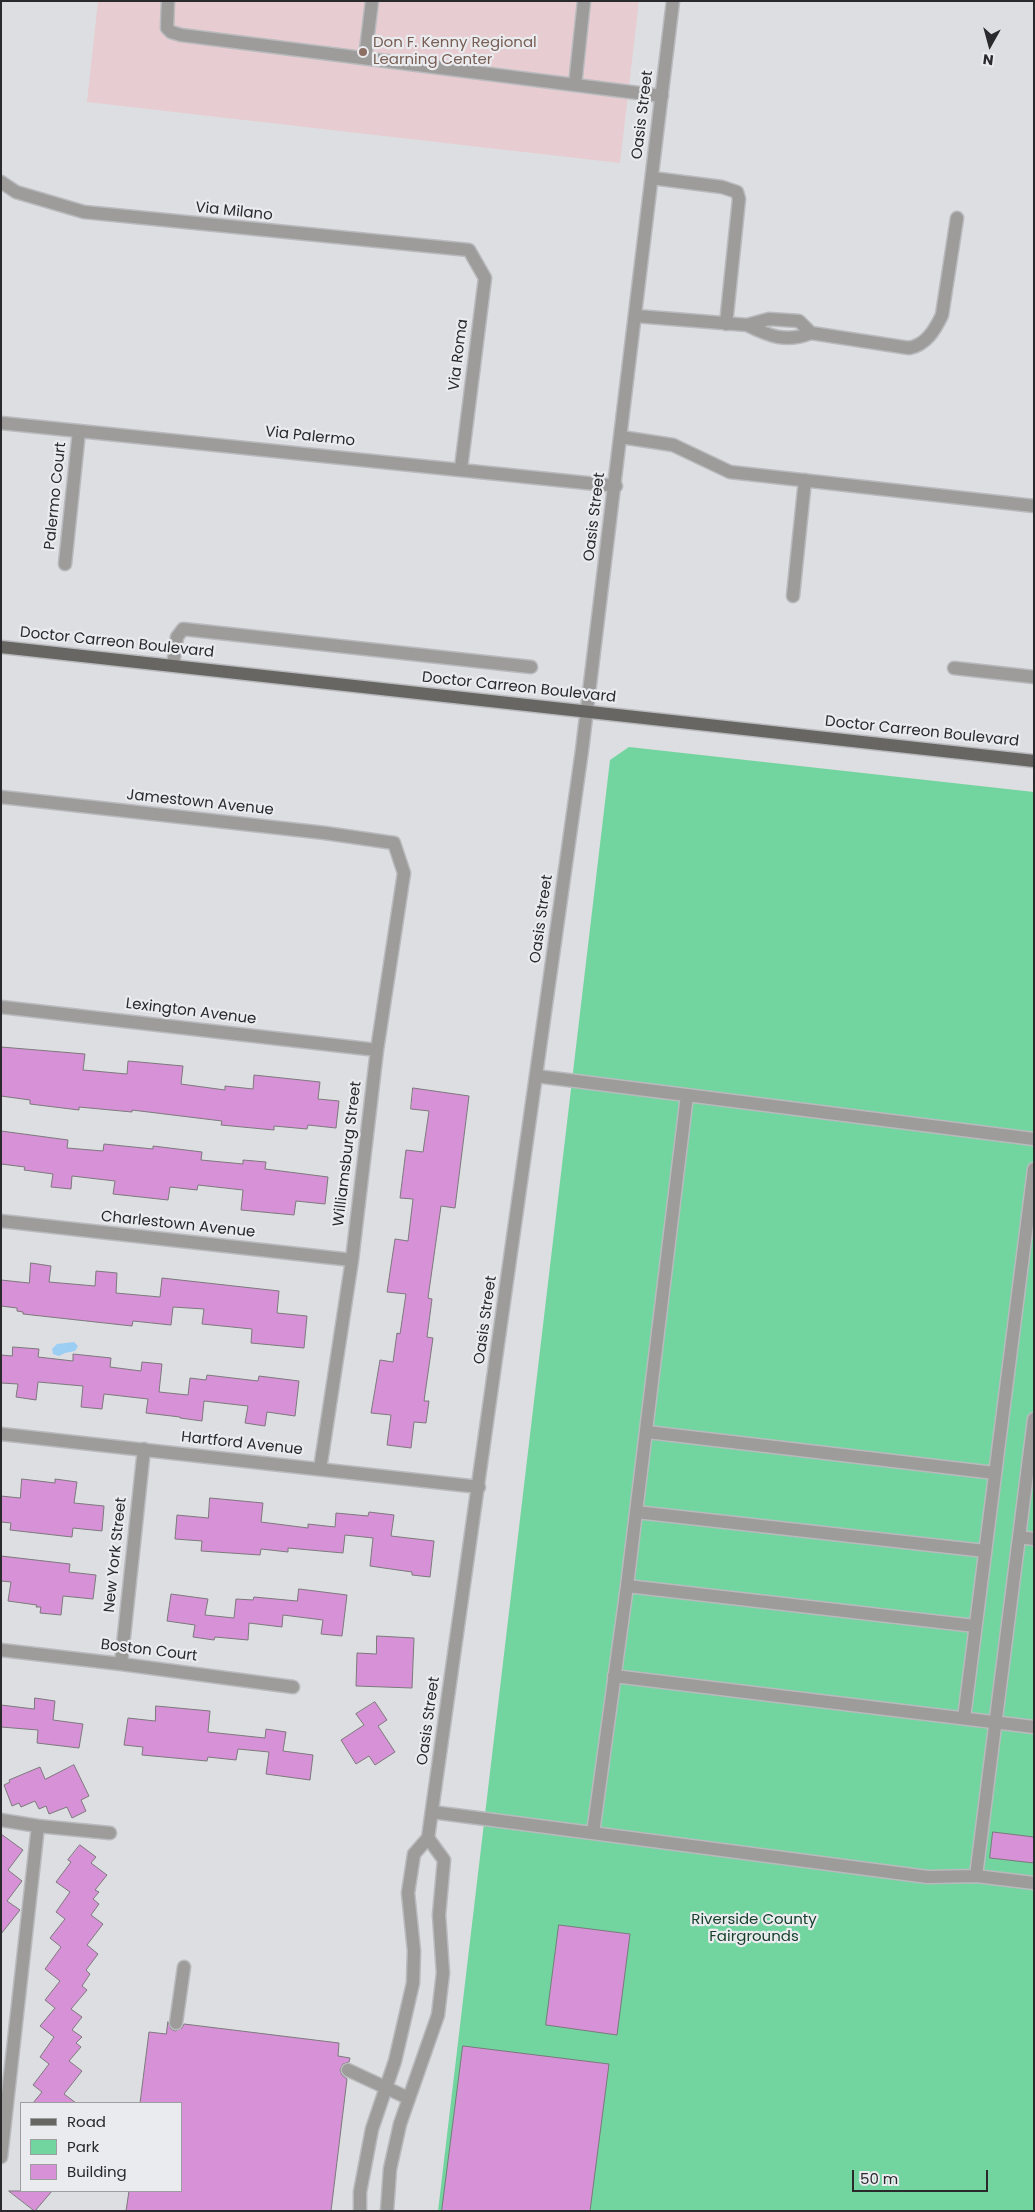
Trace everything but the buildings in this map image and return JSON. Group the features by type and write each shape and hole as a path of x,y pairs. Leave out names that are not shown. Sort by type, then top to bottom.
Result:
{"main road":[{"name":"Doctor Carreon Boulevard","path":"1,647 173,664 1034,761"}],"street":[{"path":"168,1 167,28 171,32 662,96"},
{"path":"365,58 372,1"},
{"path":"575,85 584,1"},
{"name":"Oasis Street","path":"360,2211 360,2192 372,2129 395,2061 412,1983 414,1951 408,1893 409,1883 414,1854 428,1838 479,1486 587,712 616,486 673,1"},
{"path":"652,178 722,187 737,192 739,199 726,324"},
{"name":"Via Milano","path":"1,182 16,192 84,212 469,250"},
{"path":"747,325 768,336 797,339 811,333 909,348 921,344 936,328 942,315 957,218"},
{"name":"Via Roma","path":"461,468 485,278 469,250"},
{"path":"636,316 747,325 769,318 800,321 811,333"},
{"name":"Via Palermo","path":"1,423 461,468 616,486"},
{"name":"Palermo Court","path":"66,564 79,432"},
{"path":"621,437 673,445 730,472 1034,506"},
{"path":"792,596 805,480"},
{"path":"173,664 177,637 183,629 531,666"},
{"path":"954,668 1034,677"},
{"name":"Jamestown Avenue","path":"1,796 325,833 394,843"},
{"name":"Williamsburg Street","path":"320,1469 352,1260 377,1050 404,873 394,843"},
{"name":"Lexington Avenue","path":"1,1007 377,1050"},
{"path":"536,1076 1034,1139"},
{"path":"593,1833 627,1586 687,1095"},
{"path":"964,1718 1034,1169"},
{"name":"Charlestown Avenue","path":"1,1221 352,1260"},
{"path":"976,1876 1034,1419"},
{"path":"646,1432 995,1474"},
{"name":"Hartford Avenue","path":"1,1434 479,1486"},
{"name":"New York Street","path":"121,1664 144,1449"},
{"path":"636,1512 985,1552"},
{"path":"1019,1537 1034,1539"},
{"path":"627,1586 976,1626"},
{"name":"Boston Court","path":"1,1650 293,1686"},
{"path":"614,1676 1034,1727"},
{"path":"432,1812 928,1877 976,1876 1034,1883"},
{"path":"1,1820 110,1834"},
{"path":"1,2157 38,1826"},
{"path":"387,2211 390,2169 400,2124 438,2015 442,1973 438,1915 444,1860 428,1838"},
{"path":"176,2023 184,1967"},
{"path":"348,2070 408,2098"}],"shaded area":[{"name":"Don F. Kenny Regional Learning Center","path":"98,1 639,1 620,163 87,102"}],"green space":[{"name":"Riverside County Fairgrounds","path":"629,747 1034,792 1034,2211 438,2211 610,760"}],"water":[{"path":"74,1342 78,1346 75,1351 59,1356 53,1354 52,1349 57,1344"}],"place":[{"name":"Don F. Kenny Regional Learning Center","path":"363,52"}]}
